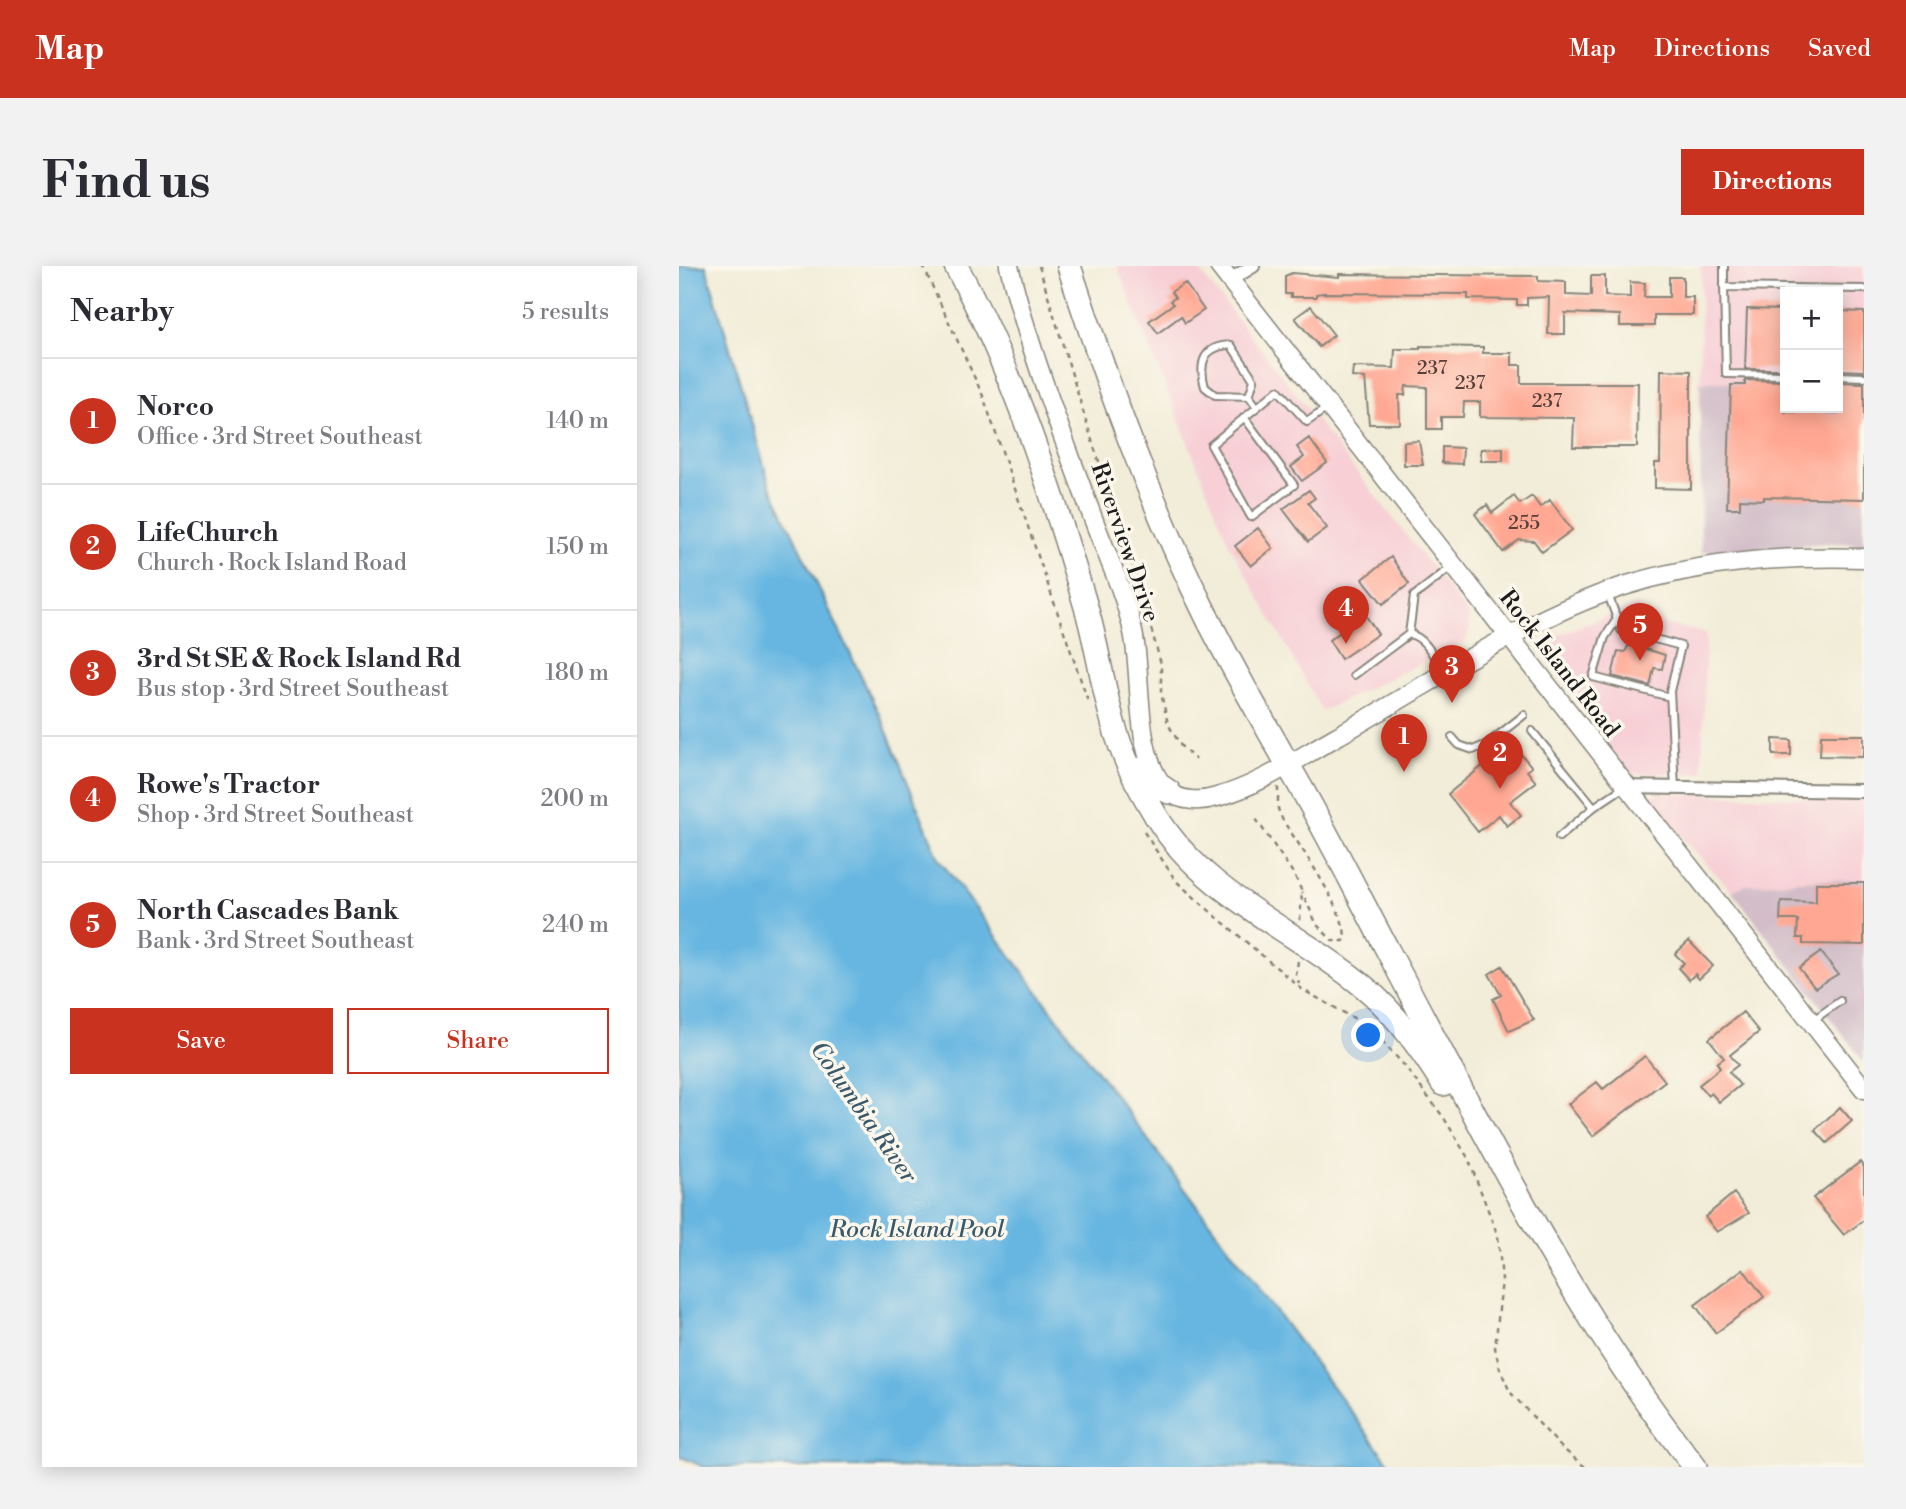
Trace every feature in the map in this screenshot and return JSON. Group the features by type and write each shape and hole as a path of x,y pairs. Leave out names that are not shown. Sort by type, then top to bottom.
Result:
{"highway":[{"path":"956,266 996,348 1053,499 1087,610 1125,756 1156,816 1196,866 1238,902 1357,981 1399,1022 1423,1052 1488,1160 1547,1246 1620,1364 1695,1467"},
{"path":"1069,266 1103,371 1157,506 1202,608 1547,1246"},
{"path":"1125,756 1141,775 1169,792"}],"main road":[{"name":"Riverview Drive","path":"1009,266 1067,447 1126,605 1137,658 1148,758 1169,792"},
{"name":"Rock Island Road","path":"1224,273 1624,787 1864,1089"},
{"path":"1169,792 1186,799 1215,798 1288,764 1509,637 1608,592 1677,572 1730,563 1805,557 1864,558"}],"street":[{"path":"1224,273 1253,266"},
{"path":"1624,787 1864,791"}],"lane":[{"path":"1724,266 1726,374 1780,375"},
{"path":"1724,287 1864,289"},
{"path":"1216,345 1231,345 1254,380 1249,396 1215,395 1205,387 1202,362 1208,351 1216,345"},
{"path":"1843,376 1864,377"},
{"path":"1244,417 1294,485 1251,517 1211,444 1244,417 1278,390 1307,422 1328,407"},
{"path":"1249,396 1257,407"},
{"path":"1354,675 1409,634 1414,596 1452,565"},
{"path":"1608,592 1621,630 1681,646 1670,698 1675,788"},
{"path":"1617,619 1605,637 1593,677 1670,698"},
{"path":"1409,634 1416,636 1428,648 1445,674"},
{"path":"1452,737 1459,745 1473,750 1487,744 1524,715"},
{"path":"1532,731 1594,807"},
{"path":"1559,836 1624,787"},
{"path":"1810,1022 1840,1001"}],"path":[{"path":"1039,266 1131,555 1161,664 1161,693 1168,724 1181,746 1196,760"},
{"path":"1256,819 1295,876 1317,925 1333,941 1343,941 1345,932 1330,899 1278,809 1279,781 1288,764"},
{"path":"1299,923 1302,892"},
{"path":"1298,961 1296,975 1303,990 1359,1021 1380,1039 1403,1063 1444,1118 1468,1158 1497,1236 1502,1280 1495,1348 1500,1369 1510,1392 1561,1447 1585,1467"}],"shaded area":[{"path":"1117,266 1196,266 1468,614 1470,628 1465,642 1322,711 1229,544"},
{"path":"1701,266 1864,266 1864,383 1843,383 1843,287 1780,287 1780,383 1700,382"},
{"path":"1700,382 1780,383 1780,413 1843,413 1843,383 1864,383 1864,544 1830,543 1701,552"},
{"path":"1637,605 1664,624 1706,633 1702,773 1628,774 1549,657 1552,637"},
{"path":"1658,793 1864,800 1864,880 1746,885 1732,891 1650,804 1650,796"},
{"path":"1864,880 1864,1062 1732,891 1746,885"}],"water":[{"name":"Rock Island Pool","path":"679,266 706,266 770,486 883,722 939,859 1392,1467 704,1467 679,1456"}],"building":[{"path":"1292,273 1339,277 1339,274 1538,276 1538,281 1566,282 1566,295 1591,296 1591,276 1605,276 1605,296 1630,297 1630,282 1645,283 1644,297 1669,297 1669,277 1683,277 1683,297 1693,297 1693,315 1654,315 1654,326 1620,326 1620,315 1565,313 1565,334 1548,334 1549,297 1527,298 1527,305 1517,305 1517,300 1468,299 1468,294 1323,293 1316,294 1316,297 1291,297 1291,294 1285,294 1285,276"},
{"path":"1185,283 1204,310 1185,323 1181,316 1158,333 1149,321 1173,304 1170,301 1175,298 1171,292"},
{"path":"1311,306 1334,335 1319,347 1295,318"},
{"path":"1747,309 1780,310 1780,369 1745,369"},
{"path":"1843,311 1864,312 1864,371 1843,370"},
{"path":"1420,346 1483,347 1483,353 1512,353 1512,365 1521,365 1521,383 1638,383 1637,447 1573,447 1574,418 1480,417 1480,402 1464,402 1463,417 1441,417 1441,429 1427,429 1427,387 1406,386 1405,395 1399,395 1400,424 1369,424 1365,378 1352,377 1353,367 1394,368 1395,349 1420,349"},
{"path":"1661,370 1691,371 1691,489 1655,488 1655,463 1660,463"},
{"path":"1745,380 1780,381 1780,413 1843,413 1843,382 1864,383 1864,499 1764,497 1764,500 1740,499 1740,508 1727,508 1731,385 1745,385"},
{"path":"1309,438 1327,463 1302,481 1291,467 1304,457 1297,447"},
{"path":"1419,441 1423,465 1404,465 1404,442"},
{"path":"1442,447 1463,448 1462,464 1442,463"},
{"path":"1503,448 1503,461 1481,461 1481,449"},
{"path":"1309,490 1315,498 1308,503 1327,528 1308,542 1283,509"},
{"path":"1514,496 1520,504 1532,496 1540,507 1550,500 1572,530 1542,552 1534,541 1519,540 1503,552 1475,514 1487,505 1492,513"},
{"path":"1258,528 1273,548 1251,566 1235,546"},
{"path":"1391,557 1409,584 1383,604 1363,579"},
{"path":"1360,607 1378,634 1341,659 1329,640 1354,623 1348,614"},
{"path":"1632,639 1643,642 1642,648 1665,655 1662,669 1654,668 1650,686 1612,676 1618,651 1625,652"},
{"path":"1821,735 1864,735 1864,757 1820,756"},
{"path":"1773,739 1791,740 1791,755 1773,755"},
{"path":"1506,747 1515,758 1521,754 1532,767 1527,771 1536,782 1510,802 1521,815 1507,826 1499,815 1478,832 1448,794"},
{"path":"1816,883 1864,883 1864,945 1803,944 1803,938 1797,938 1798,920 1780,920 1781,901 1816,902"},
{"path":"1689,941 1713,966 1699,979 1695,974 1689,980 1678,968 1684,963 1675,954"},
{"path":"1821,952 1838,974 1815,988 1799,968"},
{"path":"1502,966 1534,1020 1509,1031 1493,999 1501,995 1489,974"},
{"path":"1743,1012 1759,1032 1730,1055 1738,1065 1729,1072 1740,1085 1719,1102 1711,1093 1708,1096 1699,1085 1720,1068 1717,1063 1724,1058 1709,1039"},
{"path":"1645,1056 1665,1081 1593,1136 1568,1104 1597,1082 1603,1089"},
{"path":"1840,1107 1852,1121 1827,1143 1815,1130"},
{"path":"1860,1162 1864,1167 1864,1220 1844,1235 1813,1198"},
{"path":"1734,1193 1749,1213 1717,1232 1705,1217"},
{"path":"1743,1269 1764,1297 1716,1333 1695,1305"}],"place":[{"name":"Rowe's Tractor","path":"1346,644"},
{"name":"North Cascades Bank","path":"1640,661"},
{"name":"3rd St SE & Rock Island Rd","path":"1452,703"},
{"name":"Norco","path":"1404,772"},
{"name":"LifeChurch","path":"1500,789"}],"water label":[{"name":"Columbia River","path":"864,1112"}]}
